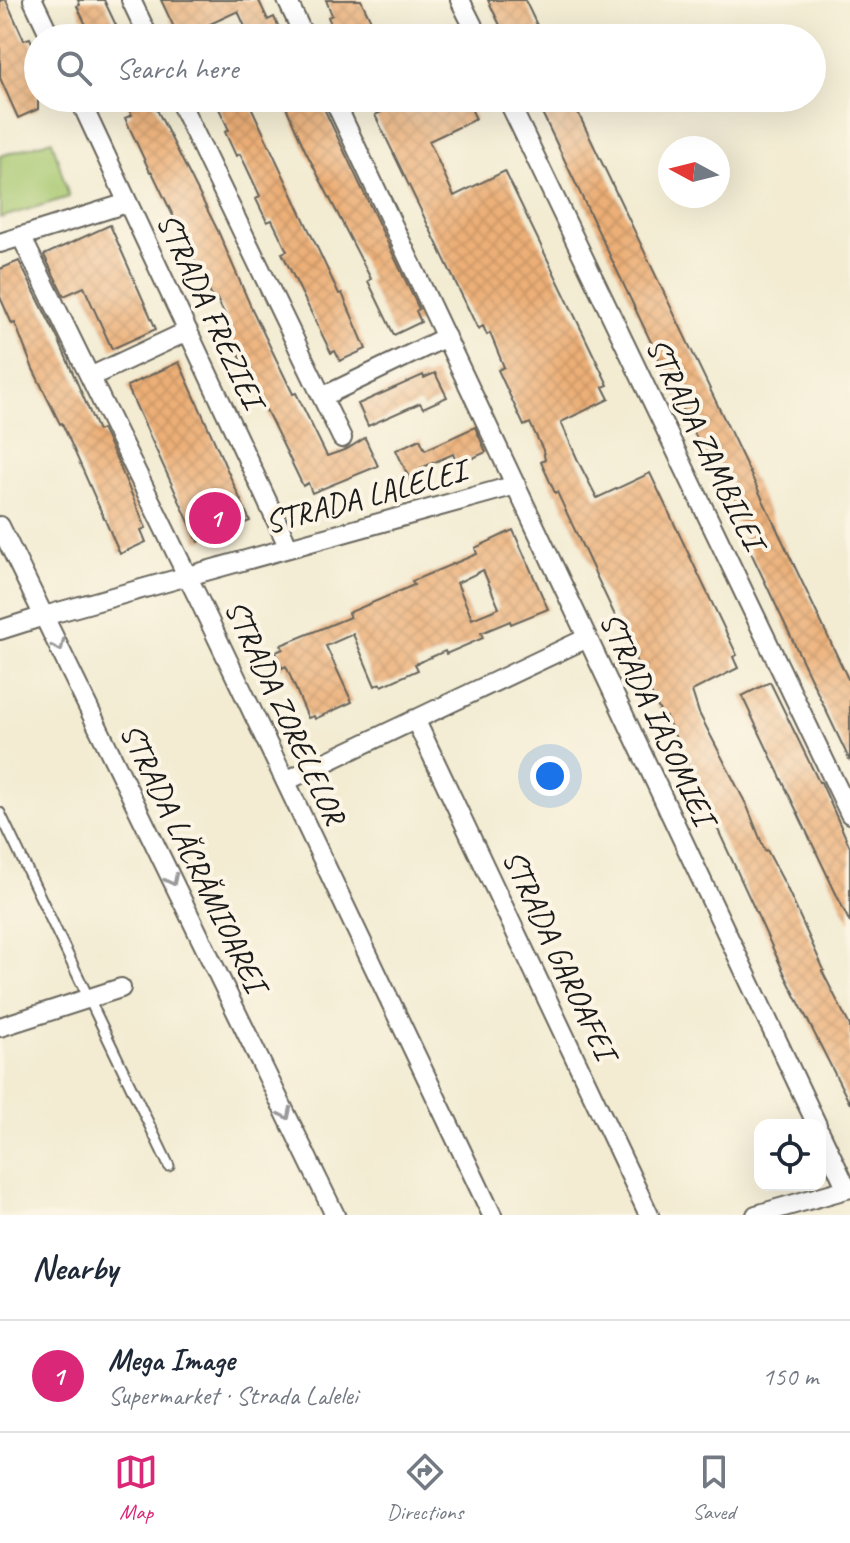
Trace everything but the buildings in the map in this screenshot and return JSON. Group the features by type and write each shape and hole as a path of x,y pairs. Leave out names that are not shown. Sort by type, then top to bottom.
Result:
{"street":[{"path":"33,0 44,24"},
{"path":"131,0 142,24"},
{"path":"287,0 298,24"},
{"path":"460,0 472,24"},
{"name":"STRADA FREZIEI","path":"85,112 289,548"},
{"path":"185,112 342,438"},
{"name":"STRADA IASOMIEI","path":"340,112 814,1119"},
{"name":"STRADA ZAMBILEI","path":"514,112 850,814"},
{"path":"0,243 127,203"},
{"name":"STRADA ZORELELOR","path":"21,236 188,576 492,1215"},
{"path":"90,377 188,331"},
{"path":"322,397 446,337"},
{"name":"STRADA LALELEI","path":"0,630 516,485"},
{"name":"STRADA LĂCRĂMIOAREI","path":"0,526 335,1215"},
{"path":"286,781 587,638"},
{"name":"STRADA GAROAFEI","path":"415,719 649,1215"},
{"path":"0,1027 121,988"},
{"path":"756,1215 848,1189 826,1144"}],"lane":[{"path":"0,813 169,1166"}],"green space":[{"path":"52,140 69,197 0,218 0,156"}],"place":[{"name":"Mega Image","path":"215,518"}]}
